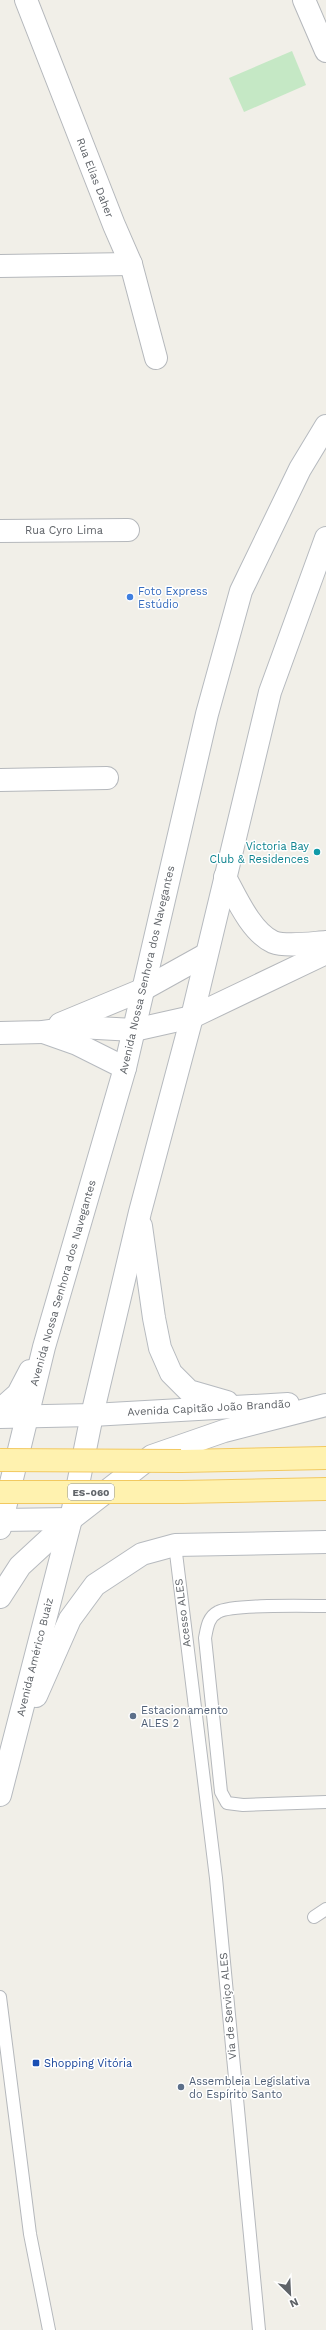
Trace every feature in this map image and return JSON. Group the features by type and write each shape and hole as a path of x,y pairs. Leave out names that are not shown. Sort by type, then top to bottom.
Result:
{"main road":[{"name":"Rua Elias Daher","path":"26,0 114,225 131,264 156,358"},
{"path":"304,0 326,51"},
{"path":"0,266 131,264"},
{"name":"Avenida Nossa Senhora dos Navegantes","path":"1,1523 44,1347 125,1068 207,714 241,591 300,469 326,426"},
{"name":"Rua Cyro Lima","path":"0,531 128,530"},
{"path":"71,1519 92,1415 140,1212 192,1017 270,692 326,538"},
{"path":"0,780 107,778"},
{"path":"225,877 254,926 273,942 297,944 326,942"},
{"path":"0,1033 43,1032 79,1027 134,1030 192,1017 326,953"},
{"path":"43,1032 142,990 206,955"},
{"path":"43,1032 77,1044 125,1068"},
{"path":"140,1212 154,1318 160,1348 171,1373 189,1391 243,1407"},
{"path":"0,1410 18,1394 44,1347"},
{"name":"Avenida Capitão João Brandão","path":"0,1417 92,1415 326,1401"},
{"path":"0,1597 20,1566 71,1519 152,1456 224,1431 326,1405"},
{"path":"0,1460 181,1461 326,1458"},
{"name":"ES-060","path":"0,1492 182,1492 326,1489"},
{"path":"1,1523 71,1519"},
{"name":"Avenida Américo Buaiz","path":"0,1795 71,1519"},
{"path":"10,1754 70,1619 95,1585 142,1554 175,1544 326,1542"}],"lane":[{"name":"Acesso ALES","path":"175,1544 192,1682"},
{"path":"326,1606 240,1607 218,1611 208,1622 205,1638 221,1792 227,1803 243,1805 326,1802"},
{"name":"Via de Serviço ALES","path":"192,1682 218,1898 259,2330"},
{"path":"314,1917 326,1909"},
{"path":"0,1997 30,2234 49,2330"}],"green space":[{"path":"292,51 306,85 244,112 229,78"}],"place":[{"name":"Foto Express Estúdio","path":"130,597"},
{"name":"Victoria Bay Club & Residences","path":"317,852"},
{"name":"Estacionamento ALES 2","path":"133,1716"},
{"name":"Shopping Vitória","path":"36,2063"},
{"name":"Assembleia Legislativa do Espírito Santo","path":"181,2087"}]}
